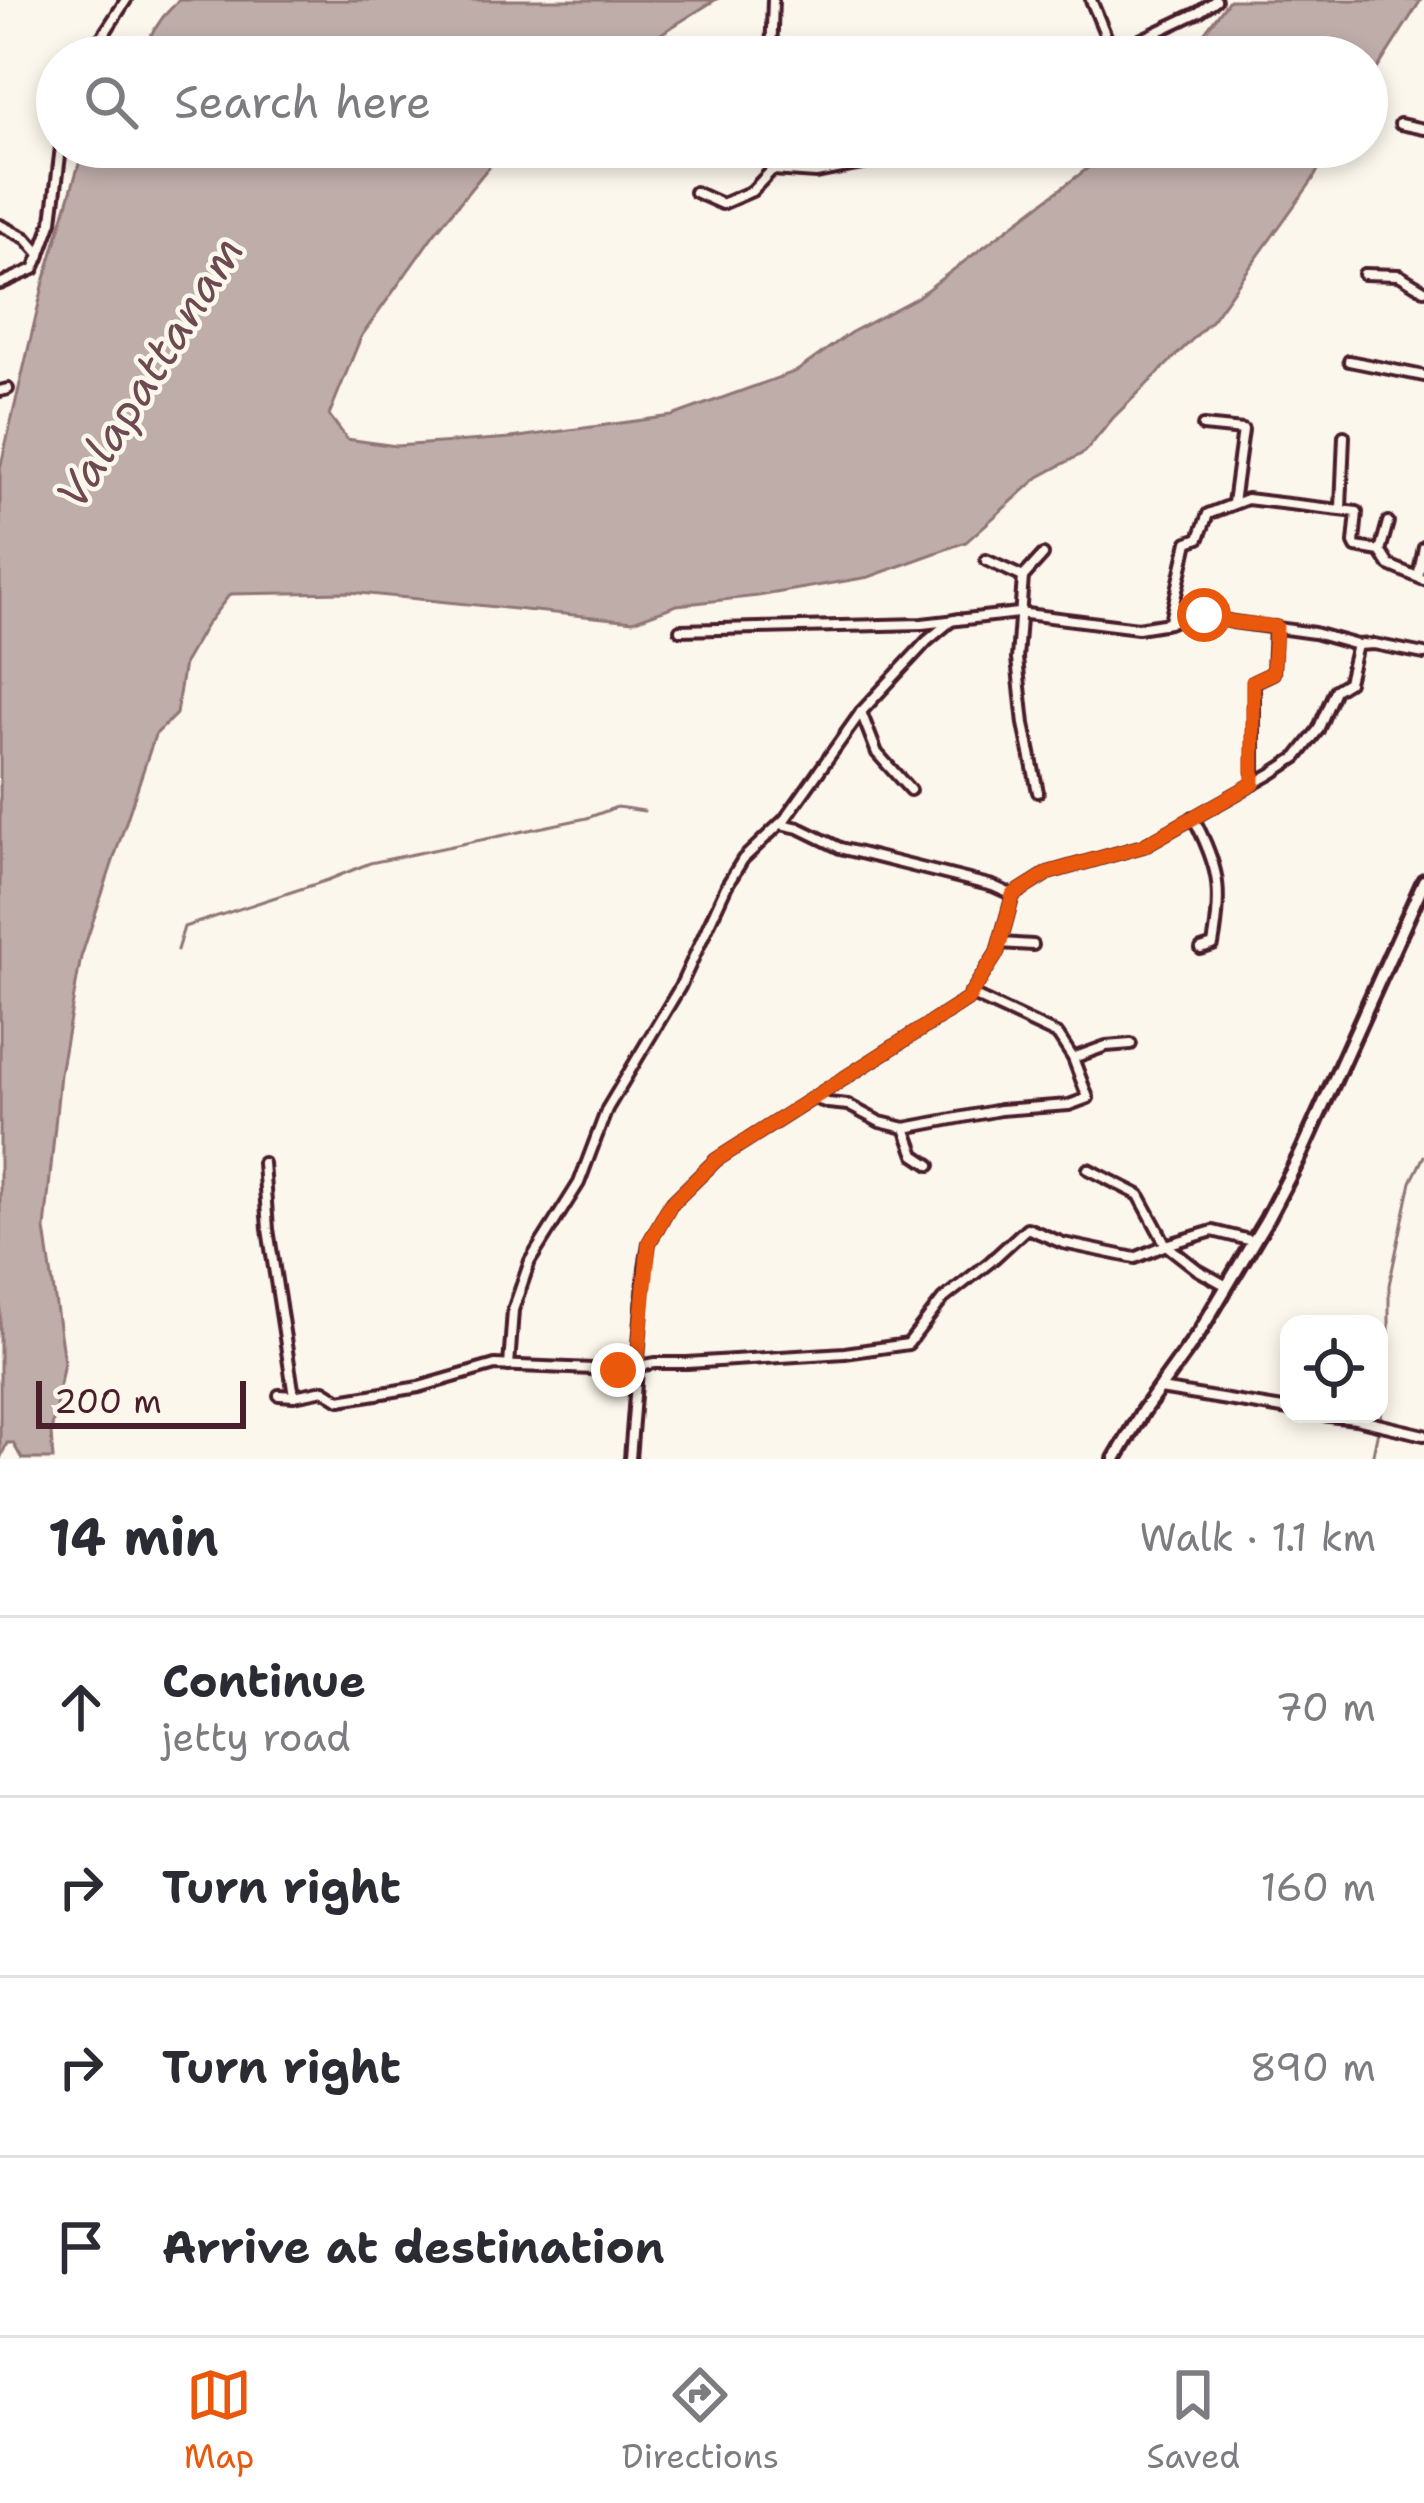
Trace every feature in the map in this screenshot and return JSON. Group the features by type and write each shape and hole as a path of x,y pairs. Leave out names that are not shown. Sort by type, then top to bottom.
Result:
{"main road":[{"path":"1115,1459 1255,1241 1301,1154 1424,881"}],"street":[{"path":"103,36 126,0"},
{"path":"772,36 773,0"},
{"path":"1091,0 1102,36"},
{"path":"1148,36 1216,0"},
{"path":"1400,124 1424,129"},
{"path":"0,284 34,269 52,221 61,168"},
{"path":"695,192 722,204 752,191 772,170 816,173 842,168"},
{"path":"0,225 26,238 40,254"},
{"path":"1364,274 1399,275 1424,290"},
{"path":"1348,361 1424,376"},
{"path":"1203,426 1243,430 1233,503"},
{"path":"1341,508 1344,436"},
{"path":"1169,623 1188,542 1199,538 1208,514 1233,503 1247,499 1341,508 1359,514 1356,548 1380,551"},
{"path":"1388,522 1380,551 1389,565 1421,579 1424,547"},
{"path":"1038,792 1019,681 1018,613 1023,577 1042,555"},
{"path":"986,560 1023,577"},
{"path":"680,629 922,624 1018,613 1138,628 1204,615 1424,654"},
{"path":"509,1366 512,1310 530,1262 579,1183 607,1108 680,987 742,859 779,824 860,712 927,641 958,619"},
{"path":"1253,784 1253,682 1273,673 1276,627"},
{"path":"630,1459 649,1243 670,1205 716,1160 967,1000 997,953 1013,895 1048,873 1143,846 1297,757 1318,730 1335,691 1348,682 1357,645"},
{"path":"860,712 877,753 910,790"},
{"path":"1193,817 1214,856 1220,908 1213,945 1201,949"},
{"path":"779,824 800,828 840,848 1013,895"},
{"path":"1000,943 1033,945"},
{"path":"814,1098 848,1105 880,1122 905,1128 1000,1110 1069,1106 1088,1098 1073,1058 1058,1035 970,994"},
{"path":"1073,1058 1106,1046 1131,1044"},
{"path":"905,1128 915,1155 930,1165"},
{"path":"263,1163 268,1229 294,1396"},
{"path":"1088,1169 1139,1196 1166,1245 1227,1286"},
{"path":"279,1395 324,1390 340,1400 418,1387 495,1365 618,1370 655,1363 845,1353 908,1344 944,1299 1027,1228 1064,1243 1135,1258 1213,1231 1255,1241"},
{"path":"1160,1389 1280,1409"},
{"path":"1373,1423 1424,1435"}],"water":[{"path":"179,0 715,0 658,36 150,36"},
{"path":"1229,0 1421,0 1388,52 1388,36 1202,36"},
{"name":"Valapattanam","path":"78,168 488,168 361,337 329,415 347,439 396,446 511,438 672,416 797,371 850,333 916,298 1088,168 1319,168 1212,320 1085,452 1039,477 966,542 869,577 677,605 633,621 349,592 230,594 184,663 176,714 155,735 81,957 60,1074 45,1229 64,1362 51,1433 53,1459 22,1459 13,1443 7,1443 0,1459 0,469 44,282"}],"waterway":[{"path":"177,950 184,927 370,863 587,818 617,807 644,811"},
{"path":"1388,1379 1389,1285 1411,1182 1424,1156"},
{"path":"1372,1459 1378,1430"}],"route":[{"path":"618,1370 637,1366 649,1243 670,1205 716,1160 967,1000 997,953 1013,895 1048,873 1143,846 1253,784 1253,682 1273,673 1276,627 1204,615"}]}
